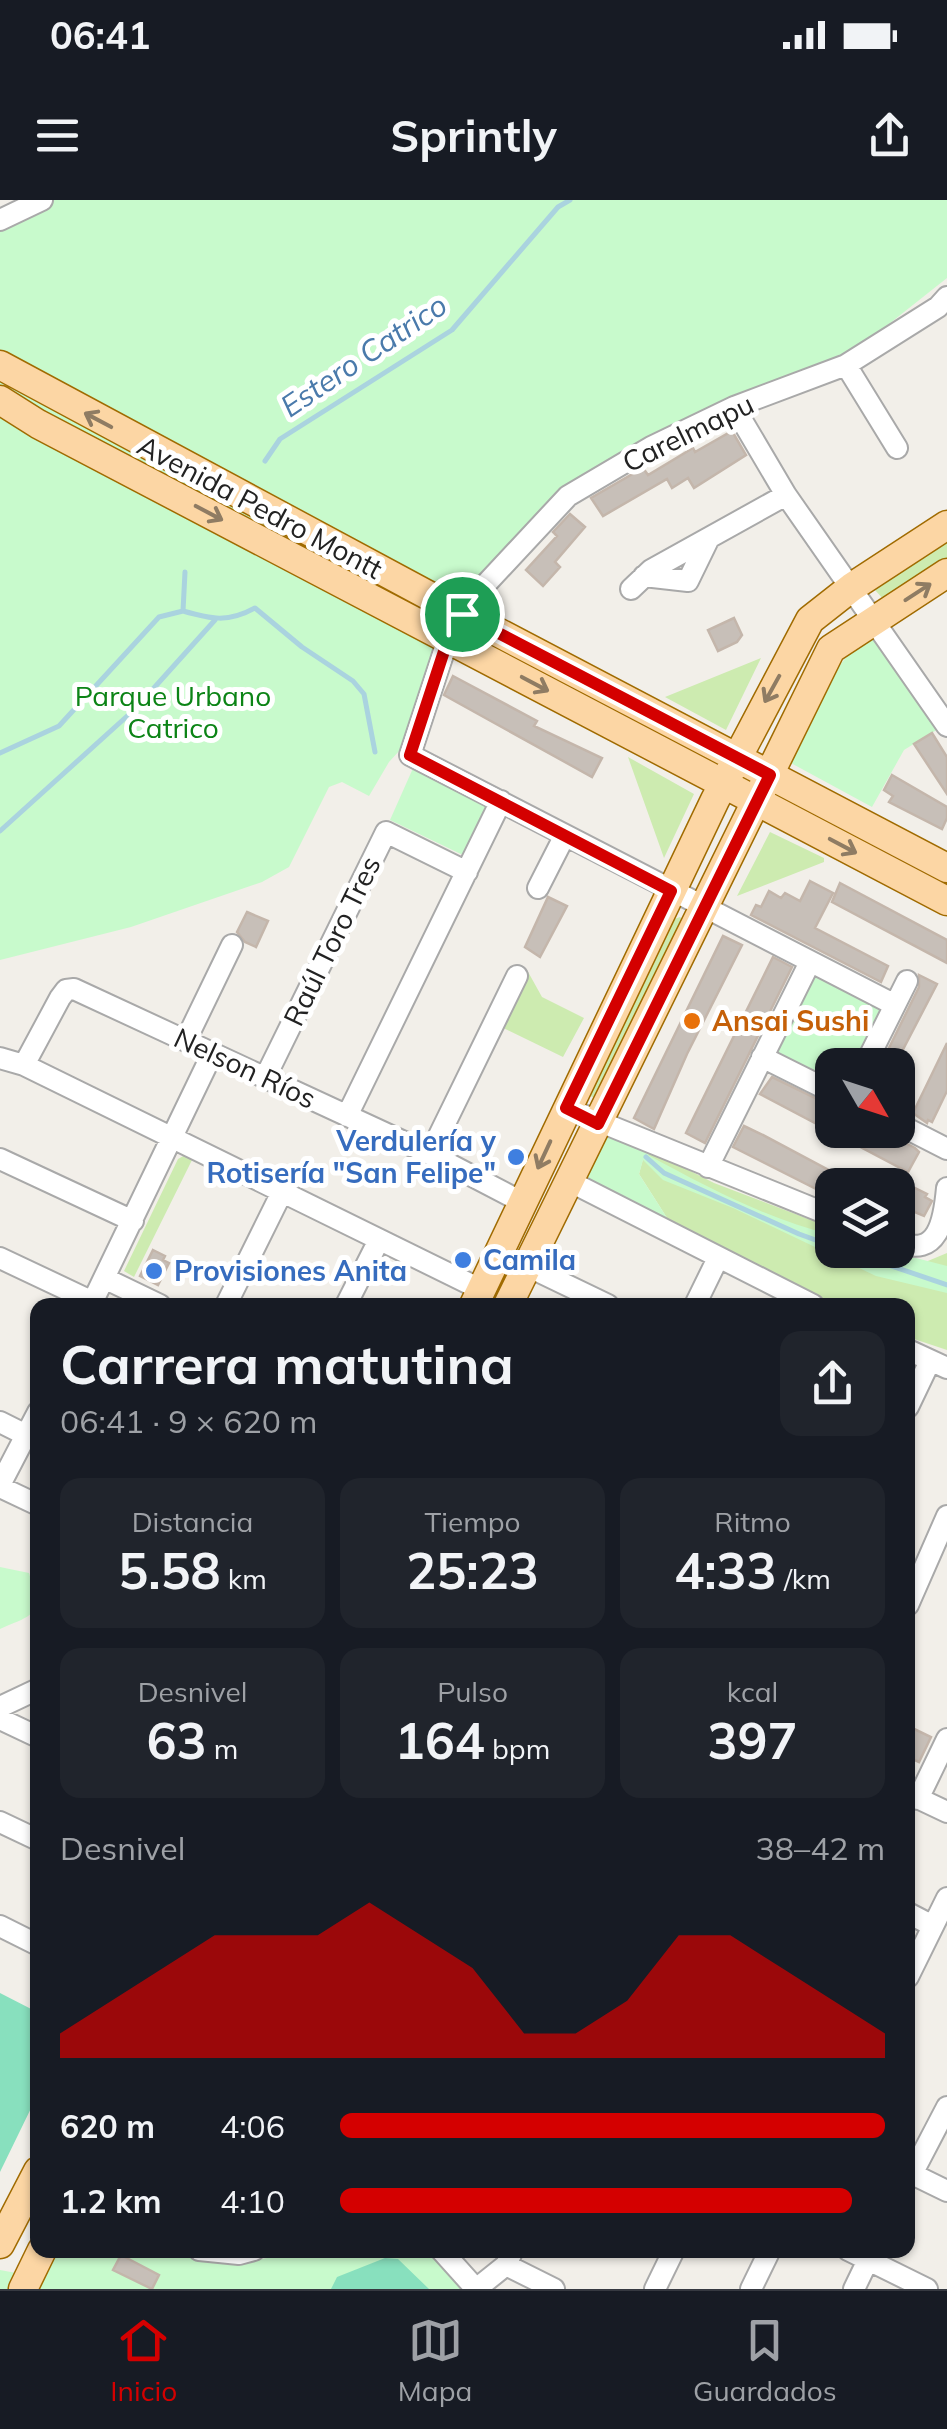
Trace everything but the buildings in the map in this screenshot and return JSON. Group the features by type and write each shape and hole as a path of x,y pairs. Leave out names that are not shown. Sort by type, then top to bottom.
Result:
{"main road":[{"name":"Avenida Pedro Montt","path":"0,365 462,614 947,868"},
{"name":"Avenida Pedro Montt","path":"0,400 38,424 947,901"},
{"path":"478,1298 736,758 810,620 852,587 947,525"},
{"path":"511,1298 832,649 947,573"},
{"path":"0,2244 30,2186"},
{"path":"22,2289 38,2258"}],"street":[{"path":"0,220 42,200"},
{"name":"Carelmapu","path":"500,802 410,755 448,639 471,600 568,496 651,447 734,406 846,365 944,309"},
{"path":"846,365 897,448"},
{"path":"734,406 786,495 947,726"},
{"path":"638,583 786,495"},
{"path":"347,1116 500,802 895,1006"},
{"name":"Raúl Toro Tres","path":"264,1078 386,832 468,872"},
{"path":"538,888 565,835"},
{"path":"186,1040 232,946"},
{"path":"708,1167 810,962"},
{"path":"430,1154 517,976"},
{"path":"874,1048 907,982"},
{"name":"Nelson Ríos","path":"24,1065 60,998 66,990 74,989 430,1154 522,1202"},
{"path":"95,1298 213,1052"},
{"path":"762,1057 815,1084"},
{"path":"0,1058 24,1065 283,1190 478,1298"},
{"path":"566,1108 815,1209"},
{"path":"915,1133 947,1149"},
{"path":"0,1159 133,1221"},
{"path":"569,1181 794,1298"},
{"path":"915,1248 927,1245 940,1228 947,1188"},
{"path":"229,1298 283,1190"},
{"path":"350,1298 379,1240"},
{"path":"0,1258 80,1298"},
{"path":"698,1298 718,1258"},
{"path":"527,1266 593,1298"},
{"path":"106,1279 145,1298"},
{"path":"915,1353 939,1364 915,1397"},
{"path":"0,1422 26,1435"},
{"path":"30,1427 0,1486 30,1501"},
{"path":"915,1588 947,1516"},
{"path":"0,1707 30,1693"},
{"path":"0,1720 30,1733"},
{"path":"915,1793 947,1739"},
{"path":"915,1797 947,1812"},
{"path":"0,1822 30,1836"},
{"path":"915,1963 947,1898"},
{"path":"915,1917 933,1926"},
{"path":"0,1926 30,1940"},
{"path":"915,2164 947,2108"},
{"path":"915,2176 947,2192"},
{"path":"448,2258 476,2289 509,2258 554,2289"},
{"path":"655,2289 670,2258"},
{"path":"751,2289 766,2258"},
{"path":"854,2289 858,2258"},
{"path":"864,2258 927,2289"}],"green space":[{"name":"Parque Urbano Catrico","path":"51,200 947,200 947,278 851,354 711,407 598,467 558,498 470,587 411,738 389,762 369,796 342,782 329,787 289,867 262,882 131,927 0,960 0,224"},
{"path":"947,535 947,560 884,600 875,590"},
{"path":"871,637 880,642 938,729 904,750 872,807 789,762 833,675 857,646"},
{"path":"761,658 726,730 665,697"},
{"path":"628,757 694,794 664,858"},
{"path":"414,766 485,798 490,809 467,857 390,820"},
{"path":"770,832 824,858 824,862 737,896"},
{"path":"672,920 683,920 600,1095 594,1098 589,1095"},
{"path":"527,970 542,997 584,1018 563,1057 497,1025"},
{"path":"813,973 883,1007 867,1048 815,1048 815,1075 774,1054"},
{"path":"603,1131 651,1151 648,1155 738,1201 815,1230 815,1247 663,1180 643,1160 639,1174 669,1221 580,1178"},
{"path":"651,1151 714,1183 815,1222 815,1268 915,1268 915,1259 923,1263 947,1253 947,1350 915,1339 915,1298 812,1295 669,1221 639,1174 643,1159"},
{"path":"185,1155 193,1158 134,1277 124,1271 178,1159"},
{"path":"915,1258 947,1266 947,1293 876,1276 859,1268 915,1268"},
{"path":"0,1567 29,1573 30,1614 0,1629"},
{"path":"0,1993 30,2008 30,2110 0,2172"},
{"path":"47,2258 192,2258 239,2264 267,2258 433,2258 463,2289 0,2289 0,2270 38,2277"},
{"path":"385,2258 398,2259 429,2289 331,2289 337,2277"}],"waterway":[{"name":"Estero Catrico","path":"265,461 280,439 452,330 558,207 570,200"},
{"name":"Estero Catrico","path":"0,753 59,726 159,617 183,611 185,572"},
{"path":"183,611 219,618 255,608 302,647 353,681 364,694 375,752"},
{"path":"0,831 135,709 215,620"},
{"path":"646,1157 664,1173 815,1240"},
{"path":"897,1268 947,1285"}],"place":[{"name":"Ansai Sushi","path":"692,1021"},
{"name":"Verdulería y Rotisería \"San Felipe\"","path":"516,1157"},
{"name":"Camila","path":"463,1260"},
{"name":"Provisiones Anita","path":"154,1271"}],"route":[{"path":"462,614 770,775 598,1124 566,1108 671,891 410,755 448,639 462,614"}]}
